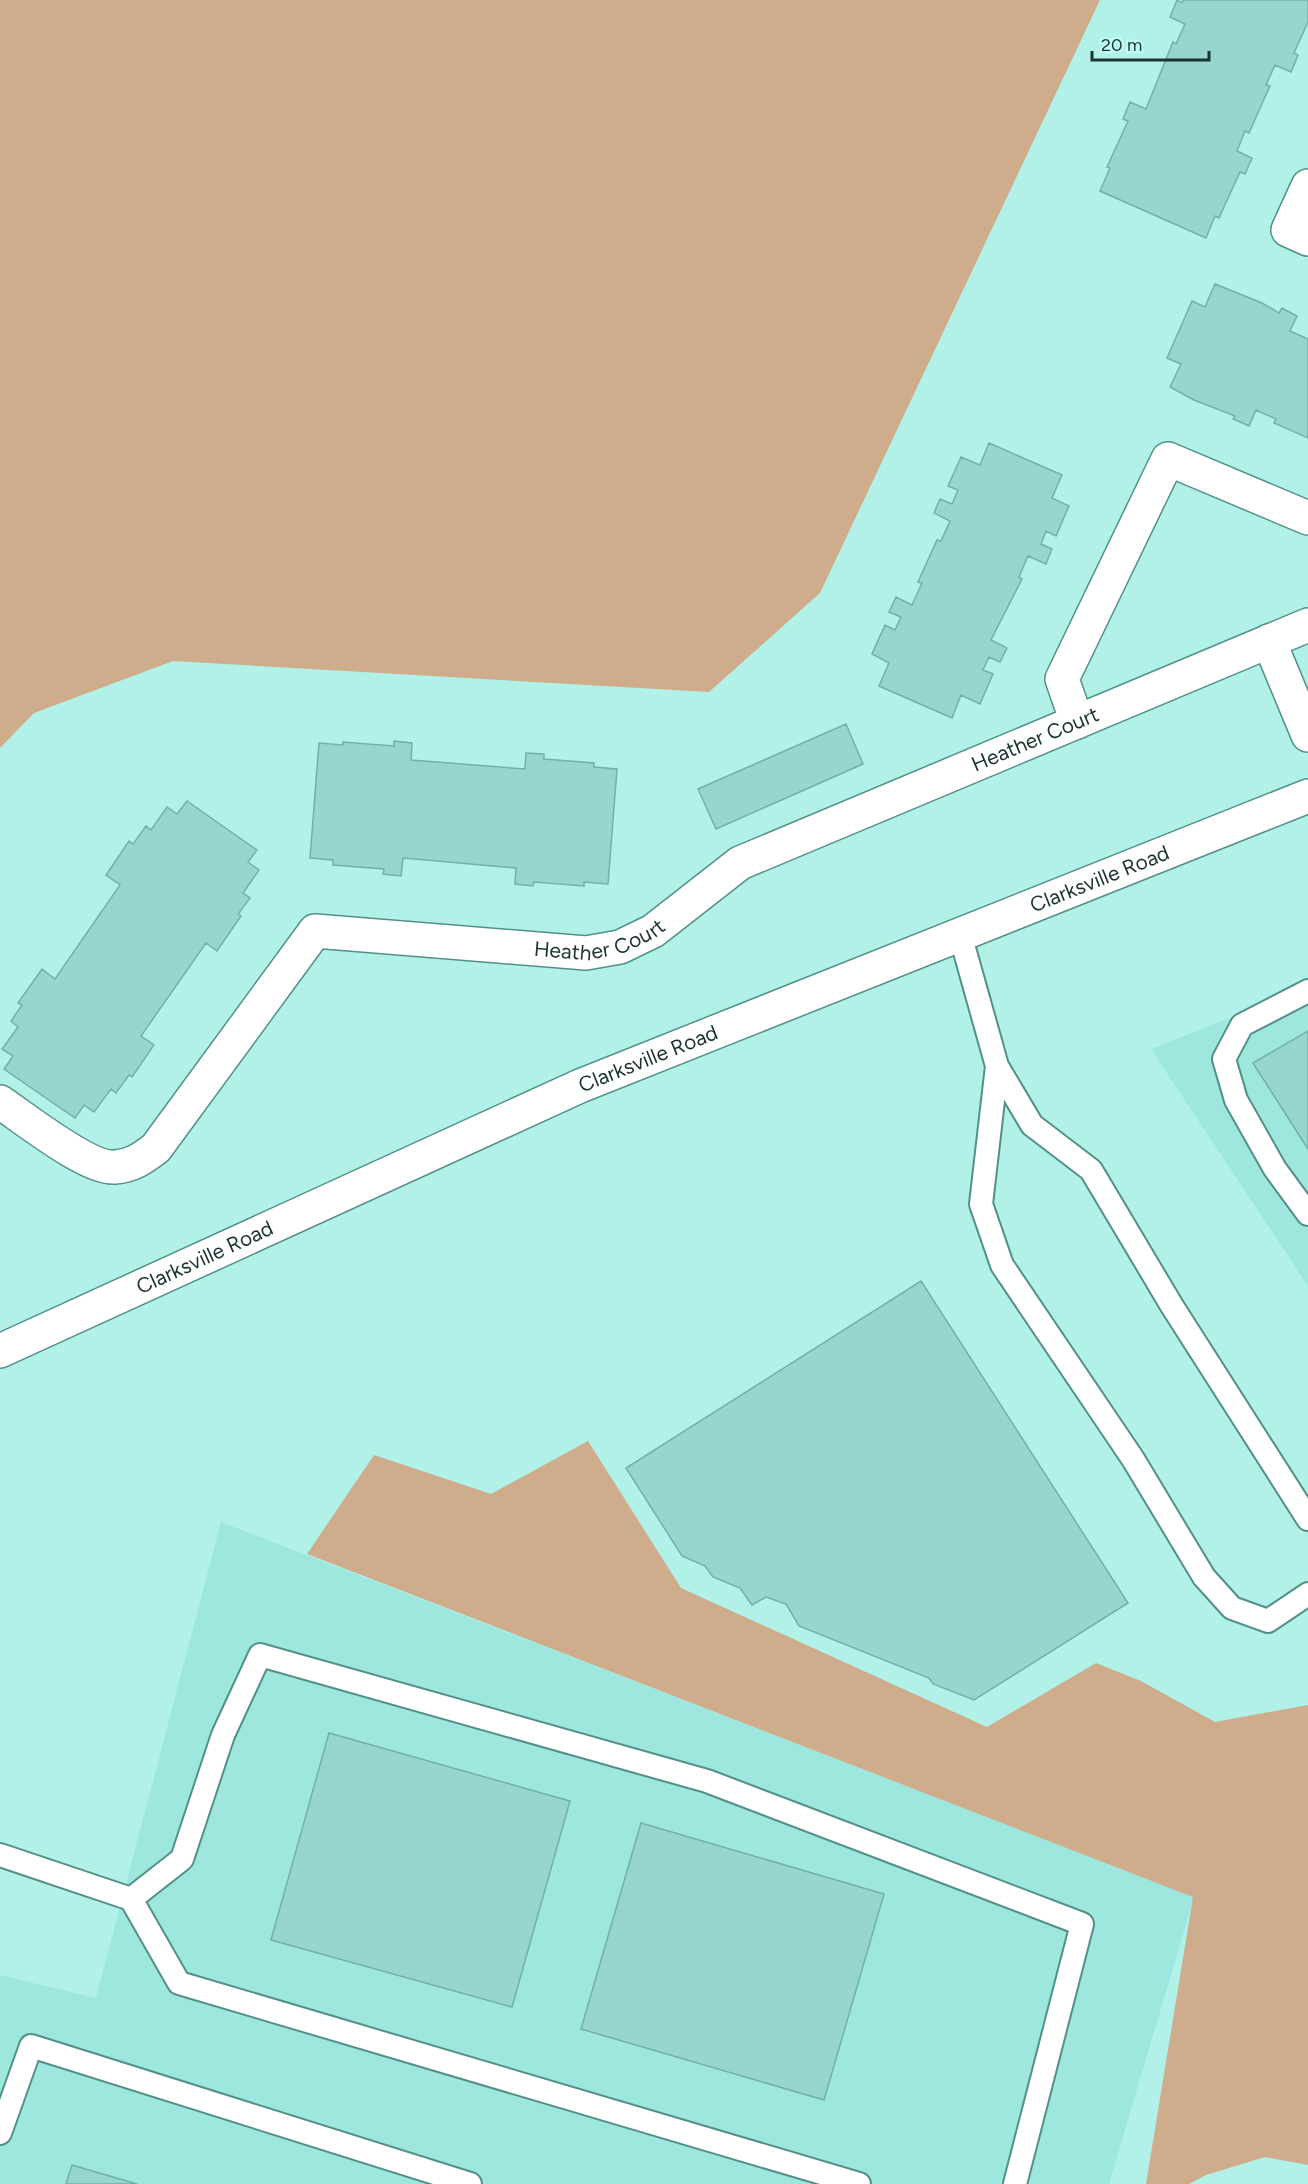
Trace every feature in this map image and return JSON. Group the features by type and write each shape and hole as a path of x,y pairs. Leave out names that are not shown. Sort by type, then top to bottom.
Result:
{"street":[{"path":"1308,186 1288,230 1308,239"},
{"path":"1077,722 1062,679 1168,459 1308,518"},
{"name":"Heather Court","path":"0,1102 91,1163 113,1168 137,1162 156,1149 315,931 586,953 620,947 653,931 740,863 1308,625"},
{"path":"1269,640 1308,735"},
{"name":"Clarksville Road","path":"0,1351 580,1086 1308,796"}],"lane":[{"path":"960,934 997,1066 1032,1125 1091,1170 1172,1306 1308,1519"},
{"path":"1308,991 1242,1026 1224,1059 1236,1101 1275,1169 1308,1214"},
{"path":"997,1066 981,1204 1002,1265 1133,1459 1204,1577 1232,1608 1268,1621 1308,1594"},
{"path":"131,1899 182,1859 223,1735 260,1655 707,1781 1082,1924 1015,2184"},
{"path":"0,1855 131,1899 179,1983 859,2184"},
{"path":"0,2133 31,2046 471,2184"}],"shaded area":[{"path":"0,0 1100,0 820,593 709,692 173,661 34,713 0,748"},
{"path":"1308,987 1308,1286 1151,1049"},
{"path":"588,1441 681,1588 987,1727 1096,1663 1141,1681 1215,1722 1308,1705 1308,2165 1265,2157 1206,2175 1189,2184 1146,2184 1193,1897 307,1554 374,1455 491,1494"},
{"path":"221,1522 1194,1897 1109,2184 0,2184 0,1975 96,1998"}],"building":[{"path":"1177,0 1182,3 1183,0 1308,0 1308,22 1294,53 1298,55 1291,72 1275,65 1266,85 1270,86 1249,133 1245,131 1237,151 1252,158 1245,174 1240,172 1219,218 1215,216 1206,238 1100,191 1110,168 1107,167 1128,121 1123,119 1130,102 1146,109 1173,42 1176,44 1185,24 1170,17"},
{"path":"1215,284 1262,303 1279,313 1282,308 1297,316 1290,331 1308,339 1308,438 1274,423 1276,419 1256,410 1249,426 1233,419 1235,416 1194,400 1170,387 1181,364 1167,358 1192,301 1205,307"},
{"path":"989,443 1062,475 1052,498 1069,506 1056,536 1046,531 1041,544 1052,549 1046,564 1028,556 1019,577 1022,579 991,640 1007,648 1000,662 989,657 983,670 993,674 980,704 961,695 952,718 879,686 889,663 872,654 885,625 895,630 901,617 889,612 896,597 912,605 922,583 918,582 937,540 941,541 950,521 934,513 940,499 952,504 958,490 948,486 961,457 980,465"},
{"path":"846,724 863,764 716,829 698,789"},
{"path":"394,741 412,743 411,760 525,769 526,753 544,754 544,759 594,763 594,767 617,769 608,884 584,882 584,886 534,882 533,886 515,884 516,868 403,858 401,876 383,874 384,869 333,865 333,860 310,858 319,743 343,745 343,742 394,746"},
{"path":"187,801 257,850 248,862 259,870 243,893 250,898 238,914 241,916 217,951 206,943 141,1036 154,1045 132,1077 129,1075 116,1093 111,1089 94,1112 84,1105 75,1118 4,1069 13,1056 2,1049 18,1027 11,1021 22,1005 18,1003 42,969 55,979 120,885 106,875 129,841 133,844 146,826 151,830 167,807 177,814"},
{"path":"1308,1031 1308,1149 1253,1063"},
{"path":"921,1281 1128,1603 974,1700 933,1684 929,1678 799,1626 786,1604 766,1597 752,1605 740,1588 713,1577 705,1566 682,1556 626,1468"},
{"path":"329,1733 570,1801 512,2007 271,1940"},
{"path":"641,1823 884,1894 824,2100 581,2029"},
{"path":"72,2165 137,2184 66,2184"}]}
